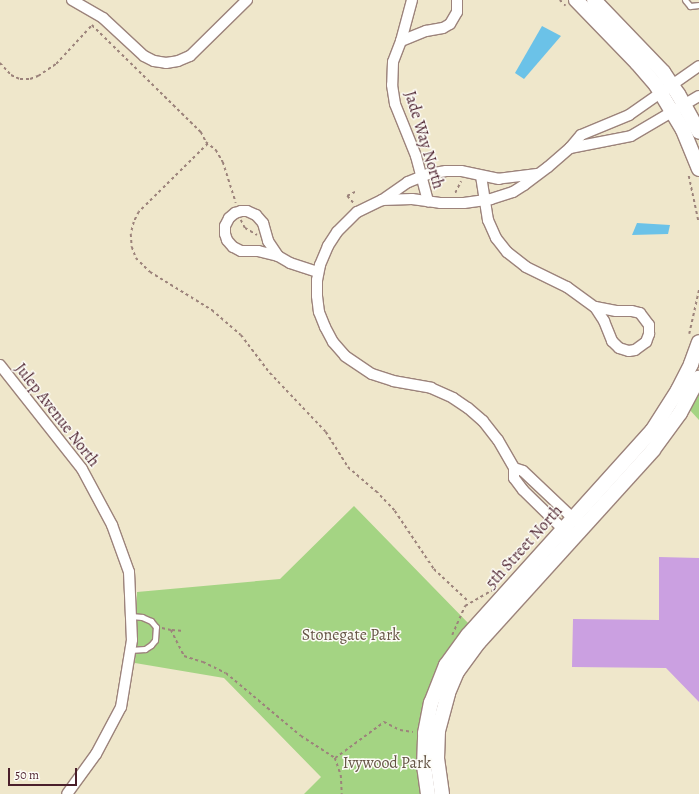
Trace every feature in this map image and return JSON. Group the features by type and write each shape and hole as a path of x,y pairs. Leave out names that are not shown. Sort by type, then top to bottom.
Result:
{"street":[{"path":"72,0 103,18 141,54 154,61 170,63 190,56 248,0"},
{"name":"Jade Way North","path":"412,0 392,68 394,98 428,201"},
{"path":"401,41 426,32 443,28 450,24 457,12 457,0"},
{"path":"576,0 637,63 667,89"},
{"path":"594,0 653,61 667,89 679,108 699,132"},
{"path":"382,200 408,199 457,203 484,200 519,188 570,148 581,135 629,115 699,66"},
{"path":"570,148 626,138 645,129 699,96"},
{"path":"679,108 691,146 693,170"},
{"path":"537,174 505,178 481,176 455,171 440,172 421,176 404,184 382,200 357,212 342,225 328,246 318,272 316,290 321,317 330,337 345,356 372,374 393,381 431,388 447,394 463,404 491,431 514,468 514,478 523,490 568,534"},
{"path":"481,176 484,200 493,233 499,243 511,256 526,268 566,287 595,307 603,318 616,346 622,349 632,350 640,348 646,342 649,334 648,325 646,319 640,313 631,310 616,311 595,307"},
{"path":"278,256 268,241 263,222 256,214 241,211 235,213 229,218 225,226 225,234 227,240 233,247 241,251 258,251 278,256 290,263 318,272"},
{"name":"5th Street North","path":"578,523 664,414 684,379 694,340"},
{"name":"Julep Avenue North","path":"0,365 82,469 112,525 129,572 131,616 130,650 121,707 96,754 67,794"},
{"name":"5th Street North","path":"428,794 424,766 424,733 430,703 443,672 468,635 663,438 680,413 699,378"},
{"path":"514,468 523,471 578,523"},
{"name":"5th Street North","path":"442,794 437,759 438,731 448,693 457,672 479,642 568,534"}],"lane":[{"path":"685,0 690,6 699,5"},
{"path":"130,650 145,648 150,645 155,640 156,627 151,621 142,617 131,616"}],"path":[{"path":"0,63 17,78 26,80 38,76 56,64 92,24 201,132 208,144 216,150 221,157 237,207"},
{"path":"208,144 139,212 134,222 131,234 132,247 136,258 147,270 212,310 241,335 270,373 326,432 348,467 376,491 397,514 434,569 470,602"},
{"path":"693,170 699,223"},
{"path":"454,196 462,177"},
{"path":"355,192 348,194 347,196 356,206"},
{"path":"240,217 245,228 262,238"},
{"path":"694,340 699,289"},
{"path":"156,627 184,631"},
{"path":"171,630 184,656 203,662 226,674 301,736 335,758 341,775 342,794"},
{"path":"335,758 384,722 400,730 413,732"}],"green space":[{"path":"699,388 699,420 688,408"},
{"name":"Stonegate Park","path":"354,506 470,625 424,794 304,794 321,777 224,678 135,663 137,592 280,579"}],"water":[{"path":"542,26 561,36 524,79 515,73"},
{"path":"637,223 670,225 668,234 632,235"}],"building":[{"path":"659,557 699,558 699,702 666,668 572,667 573,619 659,620"}],"park label":[{"name":"Ivywood Park","path":"387,763"}]}
